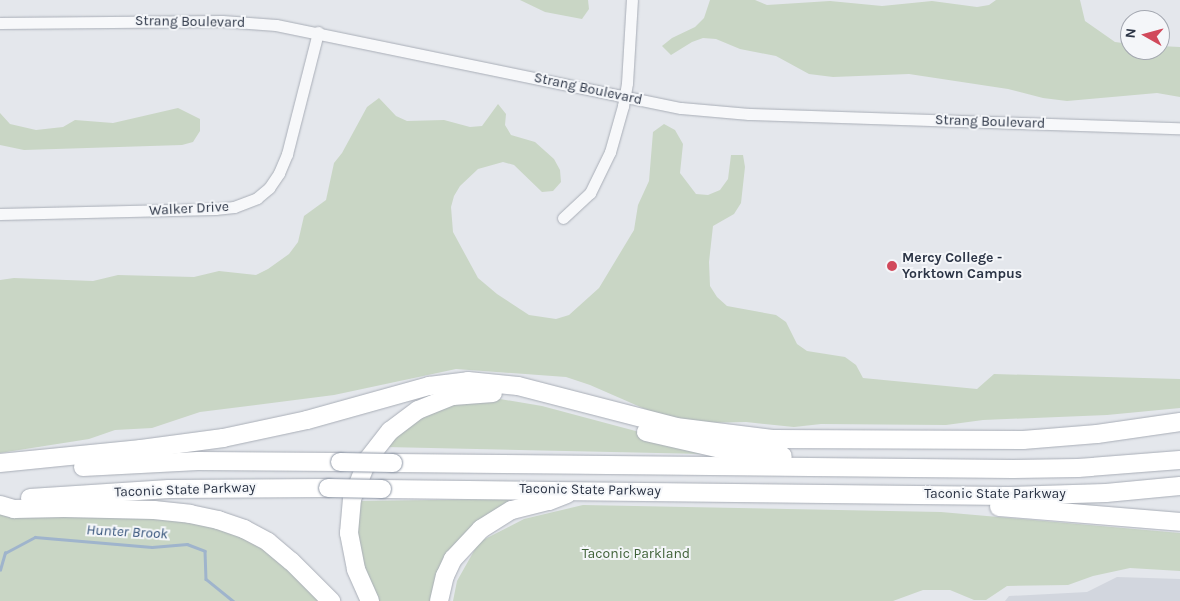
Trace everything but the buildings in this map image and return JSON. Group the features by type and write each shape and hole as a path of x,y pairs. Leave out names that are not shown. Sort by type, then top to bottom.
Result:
{"highway":[{"path":"0,463 133,450 223,438 307,420 430,386 468,381 518,386 676,427 772,439 1009,441 1097,434 1180,422"},
{"path":"370,601 356,570 349,533 351,507 360,476 379,444 396,425 418,410 453,396 479,392 510,395 700,445 775,456 831,457 872,468"},
{"name":"Taconic State Parkway","path":"0,474 100,465 190,462 1078,468 1180,460"},
{"name":"Taconic State Parkway","path":"0,501 161,489 328,488 1042,496 1106,493 1180,486"},
{"path":"438,601 445,576 453,559 482,529 512,510 548,501 577,490"},
{"path":"909,494 925,504 1037,509 1180,522"},
{"path":"0,505 14,509 154,510 218,520 252,533 276,548 331,601"}],"street":[{"path":"563,218 590,193 610,152 624,98 632,0"},
{"name":"Strang Boulevard","path":"0,23 222,21 276,25 318,32 576,86 624,98 681,108 748,114 1180,128"},
{"name":"Walker Drive","path":"0,214 215,209 234,207 257,198 269,188 280,173 287,154 318,32"}],"shaded area":[{"path":"1117,577 1180,579 1180,601 1005,601 1009,596 1087,592"}],"green space":[{"path":"520,0 588,0 589,9 582,19 545,12"},
{"path":"710,0 755,0 767,5 830,1 882,6 932,1 977,7 989,5 996,0 1080,0 1085,21 1115,42 1120,43 1120,60 1170,60 1170,46 1180,47 1180,97 1157,93 1067,101 1043,98 1008,89 909,74 833,77 809,74 776,56 740,49 716,39 703,38 692,42 671,55 662,46 672,38 695,27 704,18"},
{"path":"379,98 396,116 407,121 444,120 470,127 482,126 498,104 506,114 505,125 511,135 535,142 554,159 560,170 561,182 553,191 542,192 514,165 503,162 478,169 460,186 454,196 451,207 453,232 478,278 497,294 529,315 556,319 569,315 599,288 634,230 638,205 649,181 653,132 664,124 675,130 683,144 680,173 696,194 708,195 720,190 728,179 731,155 743,155 745,167 741,203 734,214 713,226 709,262 710,286 717,297 727,306 776,315 786,322 797,344 807,351 845,357 856,365 863,378 977,389 994,374 1180,379 1180,408 1107,415 983,420 946,425 821,424 794,427 746,422 698,423 661,416 590,385 566,377 456,369 334,395 200,412 152,428 115,430 89,439 0,453 0,280 14,278 93,281 118,275 194,277 219,271 256,275 289,254 298,242 304,216 326,200 334,163 342,153 367,107"},
{"path":"178,108 200,119 200,131 193,142 182,145 24,150 0,145 0,113 10,124 36,130 63,127 75,120 113,123"},
{"path":"488,397 542,406 703,449 704,454 386,447 415,418 458,399"},
{"path":"507,499 511,503 478,525 434,601 379,601 369,585 354,528 357,501"},
{"name":"Taconic Parkland","path":"583,505 941,512 1180,533 1180,571 1130,568 1093,576 1068,585 1007,586 986,600 974,600 950,590 923,590 893,601 453,601 457,581 479,542 524,519"},
{"path":"43,513 178,517 249,536 325,601 0,601 0,514"}],"waterway":[{"name":"Hunter Brook","path":"0,570 5,553 35,537 152,547 187,544 205,551 206,579 233,601"}],"place":[{"name":"Mercy College - Yorktown Campus","path":"892,266"}]}
